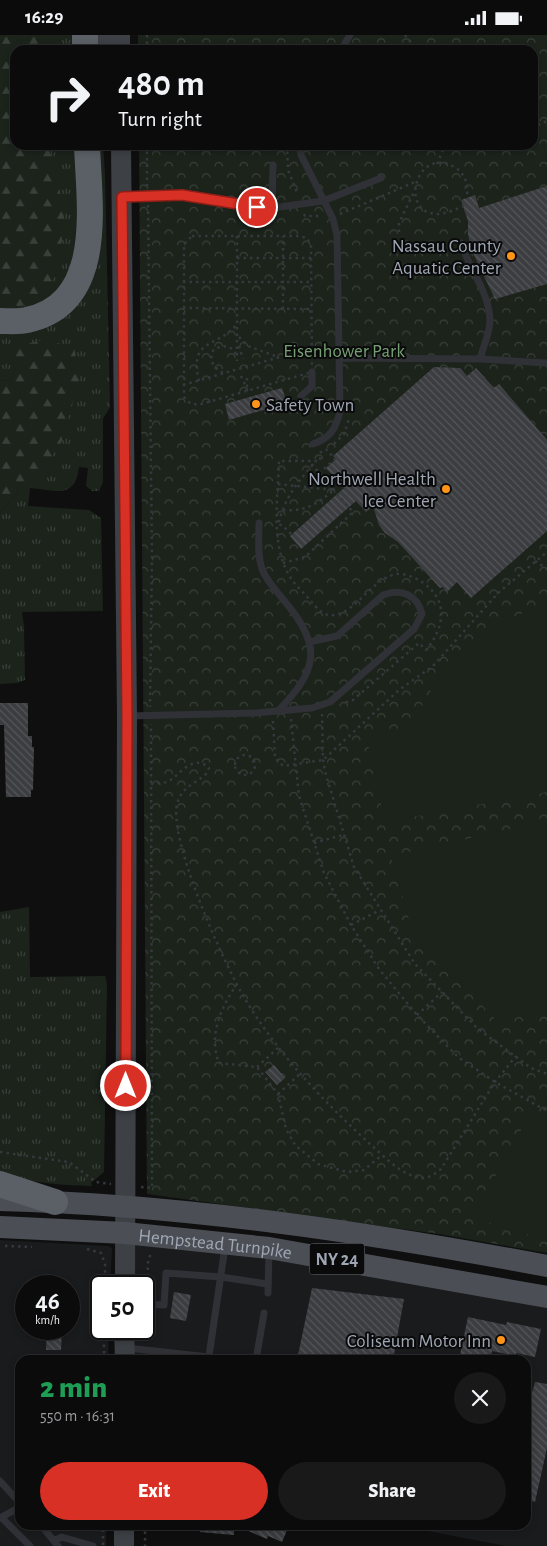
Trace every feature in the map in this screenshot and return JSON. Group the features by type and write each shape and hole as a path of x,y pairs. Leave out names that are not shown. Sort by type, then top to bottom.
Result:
{"highway":[{"path":"0,321 26,321 44,315 63,302 76,285 87,258 90,232 87,150"},
{"path":"0,1184 55,1202"}],"main road":[{"path":"121,150 127,716 125,1275"},
{"name":"Hempstead Turnpike","path":"0,1200 125,1206 230,1215 309,1225 547,1266"},
{"name":"Hempstead Turnpike","path":"0,1227 125,1233 269,1248 547,1297"},
{"path":"124,1530 124,1546"}],"lane":[{"path":"300,150 322,201 333,219 337,235 340,411 336,428 325,439 313,444"},
{"path":"272,208 273,165"},
{"path":"122,197 182,195 241,206 272,208 322,201 380,177"},
{"path":"461,243 466,260 487,299 490,322 480,359"},
{"path":"339,357 480,359 547,363"},
{"path":"301,396 312,386 312,372"},
{"path":"259,523 261,568 300,619 309,636 311,655 307,675 294,695 278,711"},
{"path":"127,716 278,711 312,707 330,702 414,629 422,614 420,606 414,597 406,593 391,592 383,595 337,636 309,642"},
{"path":"209,1355 225,1244"},
{"path":"268,1293 269,1248"},
{"path":"155,1304 164,1305 166,1273 220,1277 267,1284"},
{"path":"257,1355 264,1313"},
{"path":"124,1346 168,1355"},
{"path":"0,1481 15,1498"},
{"path":"15,1510 2,1519 30,1546"},
{"path":"45,1530 56,1543 62,1537 93,1546"}],"path":[{"path":"405,35 413,45"},
{"path":"147,150 147,180"},
{"path":"288,150 288,170 298,195"},
{"path":"437,164 443,150"},
{"path":"399,232 399,223 416,182 424,170 437,164 445,163 460,171 465,178 467,195"},
{"path":"338,215 416,182"},
{"path":"414,190 420,204 434,214 441,214 464,206"},
{"path":"148,211 152,557 150,707"},
{"path":"304,214 304,216 323,216"},
{"path":"192,236 237,236 299,236 307,239 311,245 312,372 198,405 190,403 184,397 183,385 184,244 192,236"},
{"path":"237,236 238,336 243,359"},
{"path":"283,236 283,309"},
{"path":"238,258 311,257"},
{"path":"183,283 311,282"},
{"path":"183,308 311,309"},
{"path":"199,381 196,360 200,351 207,344 233,330 238,323"},
{"path":"238,336 248,346 280,357"},
{"path":"224,373 216,369 211,363 211,355 214,349 227,346 232,349 237,359 239,345"},
{"path":"183,385 312,348"},
{"path":"247,375 247,387"},
{"path":"242,376 248,391"},
{"path":"340,705 353,700 419,643 426,650 440,629 442,621 441,606 437,596 416,578 398,573 383,579 344,611 333,616 322,613 291,578 283,563 279,549 278,525 279,461 320,461 320,451 338,442 344,434 350,415"},
{"path":"319,473 335,459 326,449"},
{"path":"283,563 305,557 353,512 308,461"},
{"path":"278,525 282,510 295,485 313,466"},
{"path":"278,484 334,489"},
{"path":"282,510 308,509 334,489"},
{"path":"278,525 282,525 291,533"},
{"path":"272,719 275,758 283,765 296,765 323,760 399,689 433,666 498,593 547,552"},
{"path":"535,561 547,569"},
{"path":"327,712 322,713 323,760 343,835 354,867 415,964 477,1028 531,1067 547,1074"},
{"path":"291,716 299,796 324,873 351,925 380,969 417,1015 458,1057 495,1082 547,1111"},
{"path":"151,723 152,1188"},
{"path":"244,755 253,759 255,765 251,774 244,775 238,773 235,763 238,757 244,755"},
{"path":"151,784 168,782 175,778 180,770 192,764 203,764 208,768 207,773 183,791 177,801 175,814 177,830 195,889 237,984 245,999 279,1047 301,1073 343,1118 396,1167 418,1177 433,1176 441,1169 495,1082 516,1056"},
{"path":"314,843 343,835"},
{"path":"351,925 380,909"},
{"path":"237,984 222,1013 214,1036 214,1050 219,1063 257,1067 278,1094 286,1129 296,1145 318,1164 347,1173 364,1170 382,1155"},
{"path":"417,1015 442,992"},
{"path":"257,1067 279,1047"},
{"path":"278,1094 301,1073"},
{"path":"0,1152 69,1162 96,1182"},
{"path":"0,1245 36,1247"},
{"path":"84,1248 101,1253 105,1264 105,1275"},
{"path":"148,1275 149,1253 156,1251"},
{"path":"104,1340 104,1355"},
{"path":"147,1340 147,1350"},
{"path":"103,1530 103,1546"},
{"path":"145,1530 145,1546"}],"shaded area":[{"path":"126,1234 547,1298 547,1546 506,1546 422,1530 531,1530 531,1355 126,1355 126,1340 155,1340 155,1275 126,1275"},
{"path":"0,1240 108,1246 112,1248 111,1275 90,1275 90,1340 109,1340 108,1355 15,1355 15,1530 106,1530 106,1546 0,1546"}],"green space":[{"path":"0,35 79,35 79,45 10,45 10,150 81,150 83,238 59,294 31,311 0,312"},
{"path":"0,35 54,35 52,45 10,45 10,150 50,150 64,209 61,252 50,286 29,304 18,306 0,301"},
{"name":"Eisenhower Park","path":"138,35 547,35 547,1253 439,1234 147,1194 139,150 538,150 538,45 138,45"},
{"path":"94,150 103,150 110,407 103,419 103,482 99,491 92,491 86,486 88,468 79,467 77,477 69,489 56,491 30,488 28,506 89,510 101,518 103,611 22,612 25,680 17,683 0,684 0,513 22,486 17,346 16,368 9,381 0,380 0,326 80,294"},
{"path":"44,340 74,347 80,379 61,443 36,476 22,486 0,513 0,380 9,381 16,368 16,346"},
{"path":"547,607 547,792 385,822 367,739 393,731 410,721 420,710 448,664 469,643 506,620"},
{"path":"547,821 547,1010 498,1022 429,949 417,947 391,856"},
{"path":"29,907 30,977 105,976 107,984 104,1172 91,1183 92,1186 23,1180 0,1174 0,912"},
{"path":"529,1116 547,1121 547,1240 487,1222 474,1215"}],"building":[{"name":"Nassau County Aquatic Center","path":"547,186 547,284 495,299 471,249 468,221 461,200 475,195 479,208"},
{"name":"Northwell Health Ice Center","path":"434,367 460,368 467,376 476,368 494,388 499,384 547,440 547,531 471,598 457,582 447,592 443,587 440,588 398,542 385,533 379,525 373,506 366,512 356,501 301,549 290,536 344,488 326,468 336,459 333,456"},
{"name":"Safety Town","path":"282,388 287,403 229,420 225,404"},
{"path":"0,703 28,703 28,736 32,736 32,747 34,747 33,790 31,790 31,797 6,797 4,725 0,725"},
{"path":"274,1065 285,1078 277,1085 265,1072"},
{"path":"312,1288 404,1299 394,1355 298,1355"},
{"path":"174,1292 191,1295 186,1321 170,1318"},
{"name":"Coliseum Motor Inn","path":"468,1317 506,1325 507,1322 541,1329 535,1357 492,1351 491,1355 460,1355"},
{"path":"46,1340 61,1340 61,1350 46,1350"},
{"path":"535,1382 547,1384 547,1448 535,1502 531,1501 532,1393"},
{"path":"200,1530 234,1530 234,1535 200,1532"},
{"path":"246,1530 287,1530 282,1542 268,1536 267,1539"}],"place":[{"name":"Nassau County Aquatic Center","path":"511,256"},
{"name":"Safety Town","path":"256,404"},
{"name":"Northwell Health Ice Center","path":"446,489"},
{"name":"Coliseum Motor Inn","path":"501,1340"}],"route":[{"path":"126,1086 127,716 122,197 182,195 241,206 257,207"}]}
